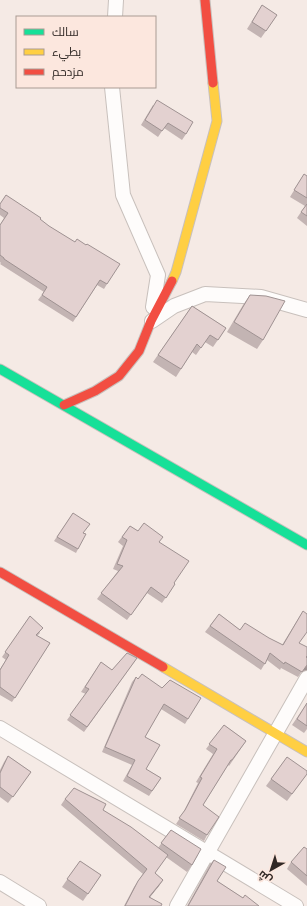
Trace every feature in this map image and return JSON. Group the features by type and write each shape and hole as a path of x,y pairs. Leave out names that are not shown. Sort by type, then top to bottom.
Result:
{"street":[{"path":"115,16 116,0"},
{"path":"64,405 95,391 119,376 139,351 151,321 176,272 217,121 205,0"},
{"path":"112,88 123,195 158,275 151,321"},
{"path":"151,321 174,306 205,294 261,297 307,310"},
{"path":"2,373 64,405 307,545"},
{"path":"0,572 307,752"},
{"path":"177,906 307,678"},
{"path":"0,728 296,906"},
{"path":"0,882 39,906"}],"building":[{"path":"262,5 277,15 266,31 252,22"},
{"path":"157,100 193,122 186,134 168,123 162,131 145,120"},
{"path":"304,174 307,176 307,198 294,190"},
{"path":"6,195 41,218 40,219 49,226 75,242 77,239 120,264 107,284 100,280 76,317 42,295 47,287 0,255 0,225 8,213 0,208 0,204"},
{"path":"307,204 307,216 301,212"},
{"path":"250,295 266,296 285,301 263,340 234,322"},
{"path":"192,306 226,328 218,340 210,335 201,348 197,344 181,369 158,355"},
{"path":"73,513 90,524 83,533 86,534 78,549 57,537"},
{"path":"144,523 163,537 159,542 189,561 166,598 151,587 131,615 101,593 123,566 117,564 127,540 122,537 130,526 138,531"},
{"path":"303,611 307,614 307,632 299,643 307,647 307,665 302,672 285,662 284,664 270,653 265,664 210,626 219,614 240,630 245,623 283,645"},
{"path":"30,616 43,628 36,635 50,643 15,698 0,687 0,670 9,655 5,652"},
{"path":"127,653 137,658 87,727 70,715 89,689 85,687 101,662 112,670"},
{"path":"142,674 162,688 170,680 201,698 188,719 164,704 145,737 160,745 146,769 161,778 152,791 127,776 135,760 105,747 136,677 138,679"},
{"path":"307,703 307,726 297,719"},
{"path":"224,725 246,741 231,760 203,805 219,817 207,835 179,818 185,810 202,778 200,777 217,749 209,744"},
{"path":"8,756 31,772 13,797 0,787 0,773"},
{"path":"287,757 307,771 307,774 292,794 271,779"},
{"path":"74,788 106,804 103,810 131,827 168,855 155,873 163,880 149,897 162,904 161,906 125,906 138,881 147,869 65,799"},
{"path":"171,830 201,849 192,865 161,843"},
{"path":"304,847 307,849 307,876 291,862"},
{"path":"214,860 226,867 217,881 243,898 245,895 259,906 188,906"},
{"path":"80,861 101,875 88,894 67,879"}],"traffic: fast":[{"path":"0,369 307,545"}],"traffic: slow":[{"path":"172,281 176,272 217,121 213,83"},
{"path":"163,667 307,752"}],"traffic: jam":[{"path":"205,0 213,83"},
{"path":"64,405 95,391 119,376 139,351 151,321 172,281"},
{"path":"0,572 163,667"}]}
